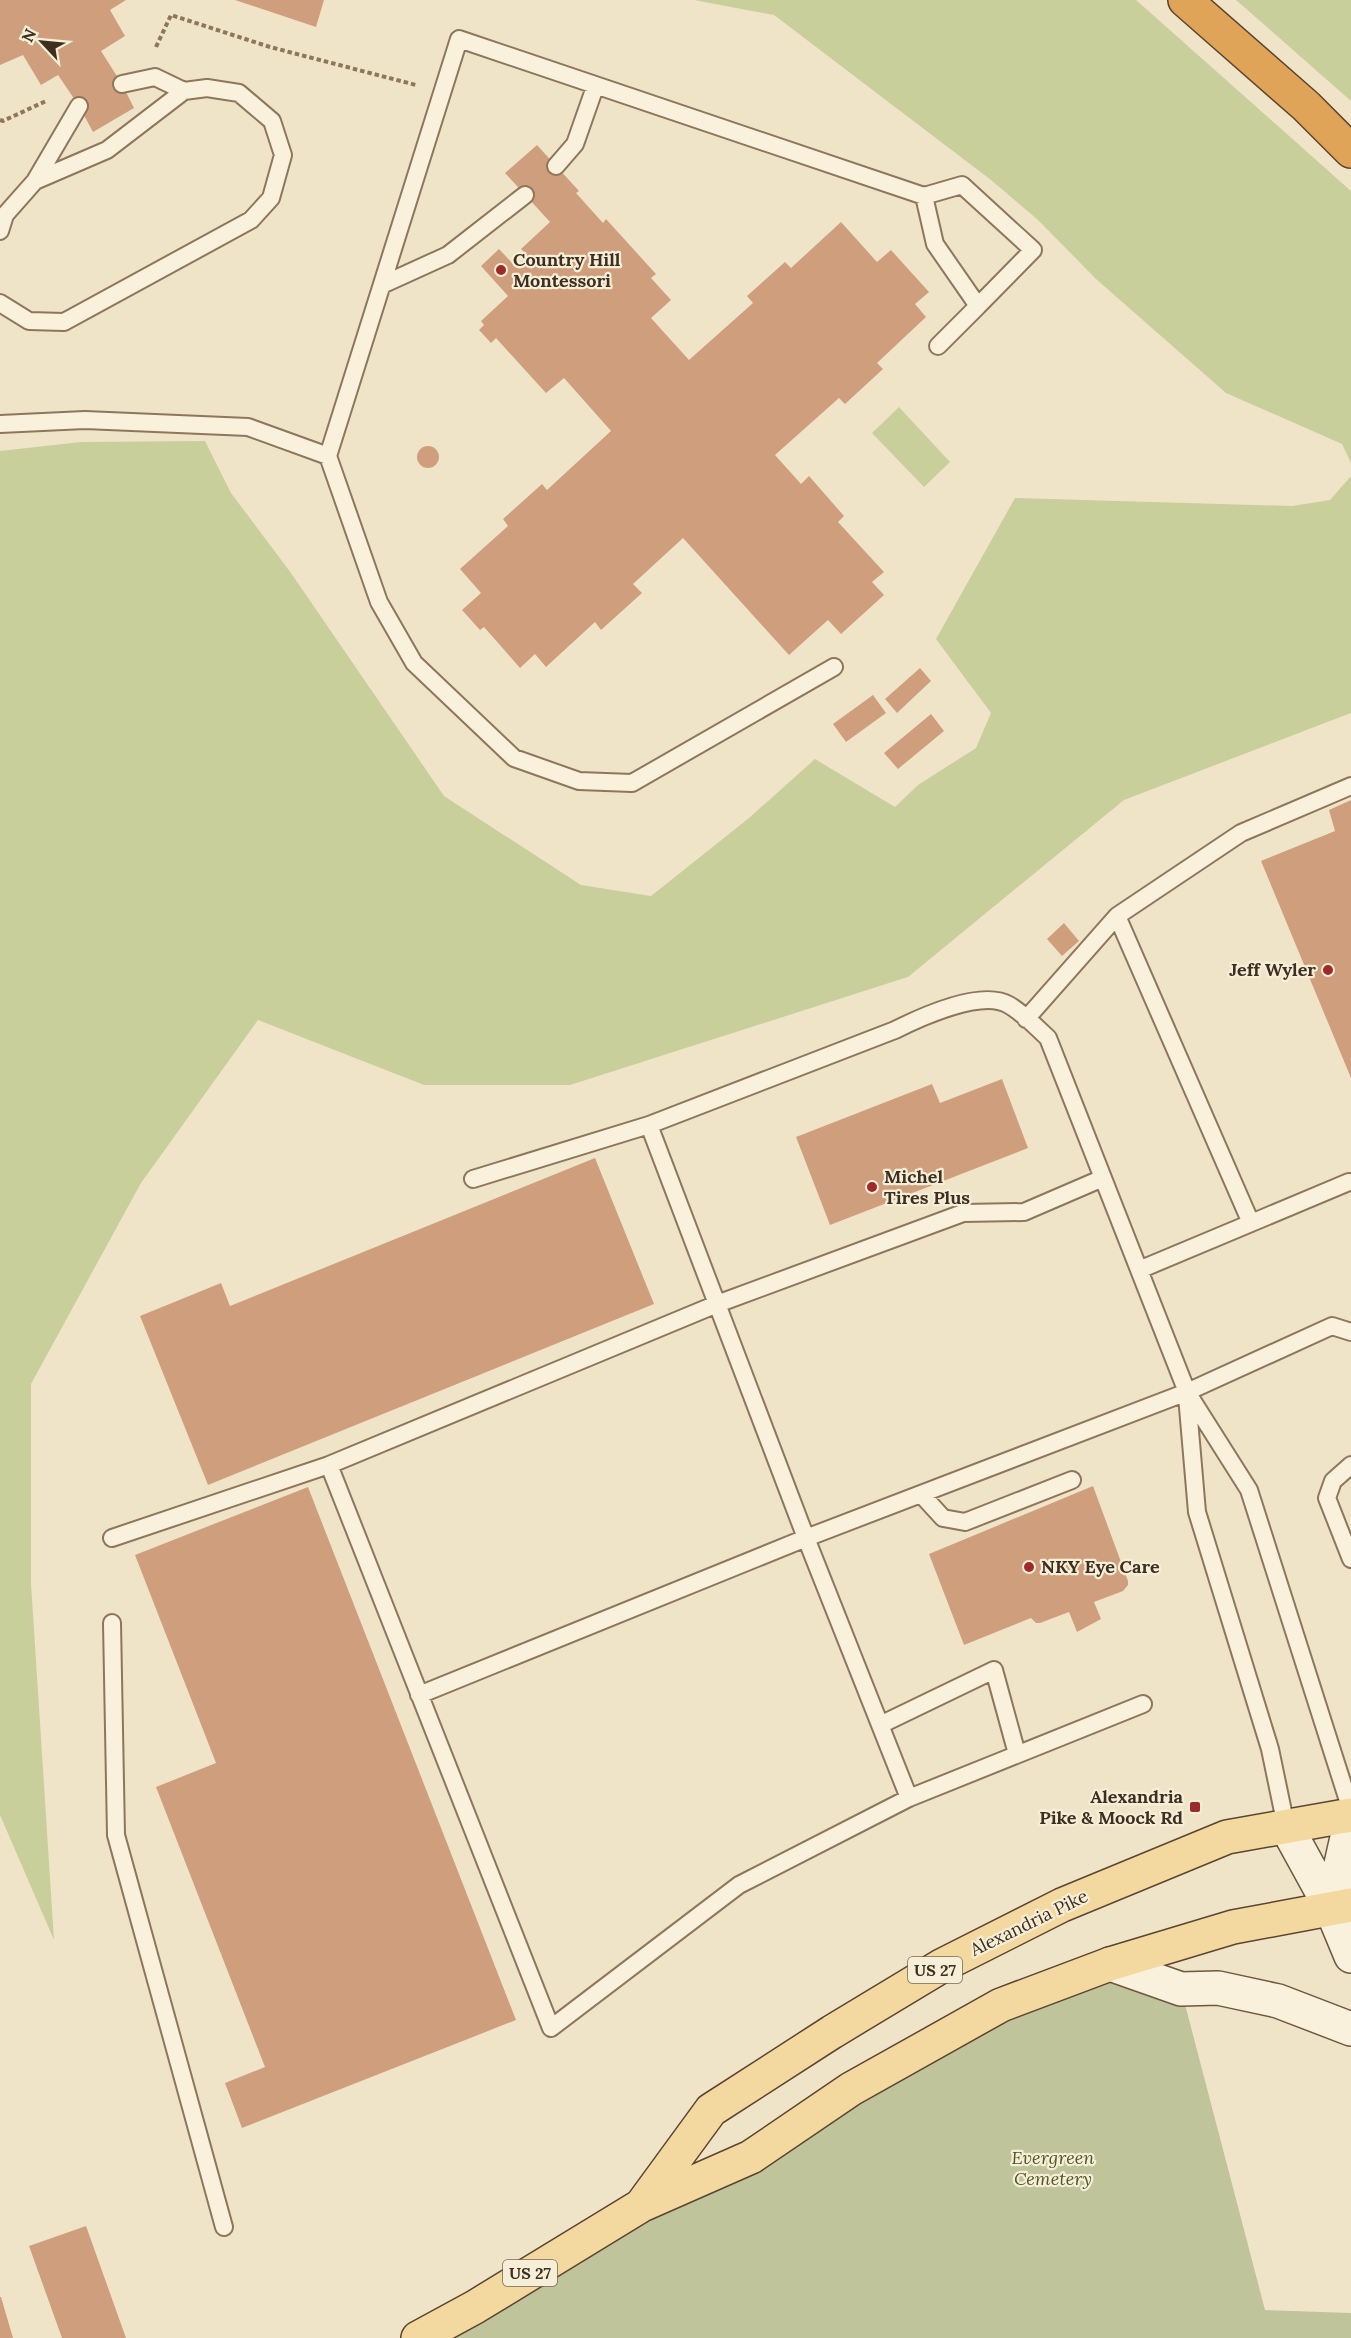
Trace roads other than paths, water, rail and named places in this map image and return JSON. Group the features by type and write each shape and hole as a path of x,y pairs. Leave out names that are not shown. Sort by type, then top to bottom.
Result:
{"highway":[{"path":"1185,0 1306,106 1351,151"}],"main road":[{"name":"Alexandria Pike","path":"642,2205 711,2110 832,2032 943,1965 1062,1905 1227,1837 1351,1815"},
{"path":"1351,1820 1341,1907 1351,1956"},
{"path":"1286,1826 1341,1907"},
{"name":"Alexandria Pike","path":"418,2338 474,2307 642,2205 751,2157 851,2089 1001,2005 1110,1965 1233,1927 1341,1907"},
{"path":"1110,1965 1181,1989 1218,1988 1278,2001 1351,2029"}],"lane":[{"path":"834,667 632,783 579,781 514,758 414,663 379,602 328,456 459,39 595,87 924,196 962,185 1034,250 938,346"},
{"path":"122,84 155,77 184,91"},
{"path":"556,165 575,144 595,87"},
{"path":"0,303 29,321 64,322 251,220 271,198 283,155 272,121 239,93 207,88 184,91 107,150 35,181"},
{"path":"0,231 5,215 35,181 79,106"},
{"path":"382,285 448,255 525,195"},
{"path":"924,196 935,244 978,306"},
{"path":"0,424 85,420 248,427 328,456"},
{"path":"1026,1019 1117,916 1241,833 1351,786"},
{"path":"1117,916 1251,1223"},
{"path":"473,1179 649,1125 895,1030 931,1012 958,1007 979,999 1008,1004 1048,1038 1187,1392 1249,1490 1351,1810"},
{"path":"649,1125 806,1538 909,1798"},
{"path":"112,1538 329,1464 717,1304 963,1213 1024,1212 1103,1178"},
{"path":"1139,1270 1349,1182"},
{"path":"419,1695 806,1538 1187,1392 1332,1326 1351,1332"},
{"path":"1187,1392 1197,1512 1270,1749 1286,1826"},
{"path":"329,1464 551,2028 740,1886 909,1798 1143,1704"},
{"path":"1351,1466 1333,1481 1327,1498 1351,1559"},
{"path":"921,1494 943,1518 965,1522 1072,1480"},
{"path":"112,1623 116,1835 224,2227"},
{"path":"880,1725 994,1670 1017,1754"}],"place":[{"name":"Country Hill Montessori","path":"501,270"},
{"name":"Jeff Wyler","path":"1328,970"},
{"name":"Michel Tires Plus","path":"872,1187"},
{"name":"NKY Eye Care","path":"1029,1567"},
{"name":"Alexandria Pike & Moock Rd","path":"1195,1807"}],"park label":[{"name":"Evergreen Cemetery","path":"1053,2168"}]}
